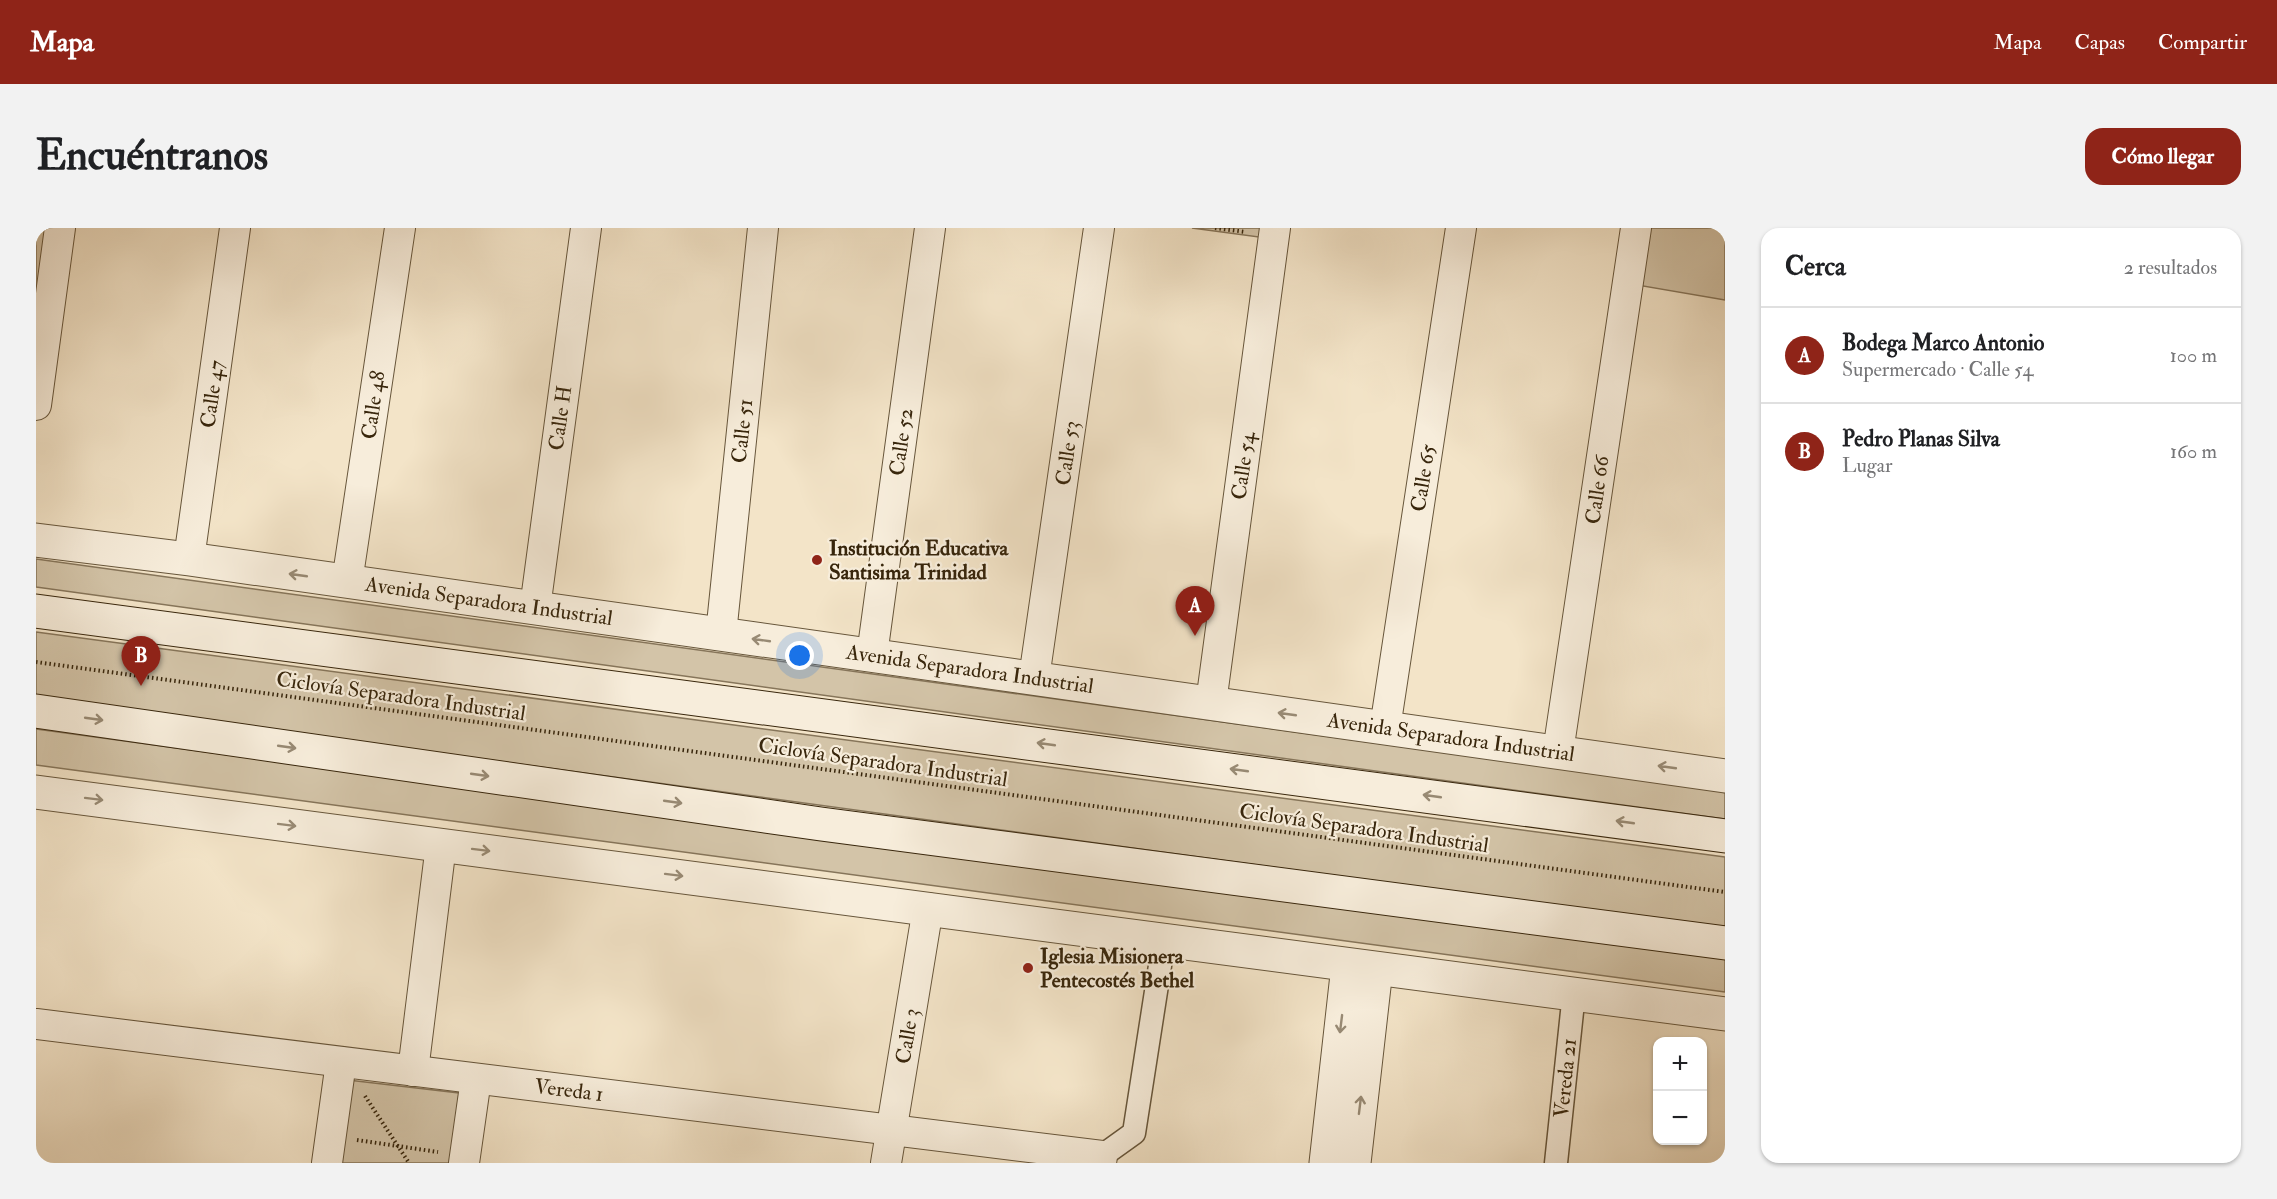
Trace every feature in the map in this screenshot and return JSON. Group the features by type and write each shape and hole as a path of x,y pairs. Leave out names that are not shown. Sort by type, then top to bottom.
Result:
{"street":[{"path":"36,405 41,332 60,228"},
{"name":"Calle 47","path":"189,559 235,228"},
{"name":"Calle 48","path":"347,582 400,228"},
{"name":"Calle H","path":"535,608 586,228"},
{"name":"Calle 51","path":"721,634 763,228"},
{"name":"Calle 52","path":"872,656 930,228"},
{"name":"Calle 53","path":"1034,678 1099,228"},
{"name":"Calle 54","path":"1211,703 1275,228"},
{"name":"Calle 65","path":"1385,728 1461,228"},
{"name":"Calle 66","path":"1558,752 1636,228"},
{"name":"Avenida Separadora Industrial","path":"36,540 189,559 1725,775"},
{"path":"36,611 1725,836"},
{"path":"36,711 821,824 1725,943"},
{"path":"36,792 1725,1014"},
{"path":"413,1071 441,845"},
{"name":"Calle 3","path":"886,1163 928,908"},
{"path":"1101,1160 1134,1133 1164,940"},
{"path":"1326,1163 1362,968"},
{"path":"1354,1163 1362,968"},
{"name":"Vereda 21","path":"1556,1163 1574,993"},
{"name":"Vereda 1","path":"36,1024 891,1131 1101,1160"},
{"path":"327,1163 341,1062"},
{"path":"455,1158 476,1079"}],"path":[{"name":"Ciclovía Separadora Industrial","path":"36,662 1725,892"},
{"path":"360,1088 409,1163"},
{"path":"353,1140 398,1146 455,1158"}],"shaded area":[{"path":"36,228 52,228 36,323"},
{"path":"1192,228 1267,228 1266,238"},
{"path":"1647,228 1725,228 1725,300 1637,285"},
{"path":"36,559 1725,791 1725,819 36,587"},
{"path":"36,632 1725,857 1725,929 36,698"},
{"path":"36,729 1725,957 1725,992 36,765"},
{"path":"348,1080 459,1093 450,1163 338,1163"}],"place":[{"name":"Institución Educativa Santisima Trinidad","path":"817,560"},
{"name":"Bodega Marco Antonio","path":"1195,636"},
{"name":"Pedro Planas Silva","path":"141,686"},
{"name":"Iglesia Misionera Pentecostés Bethel","path":"1028,968"}]}
